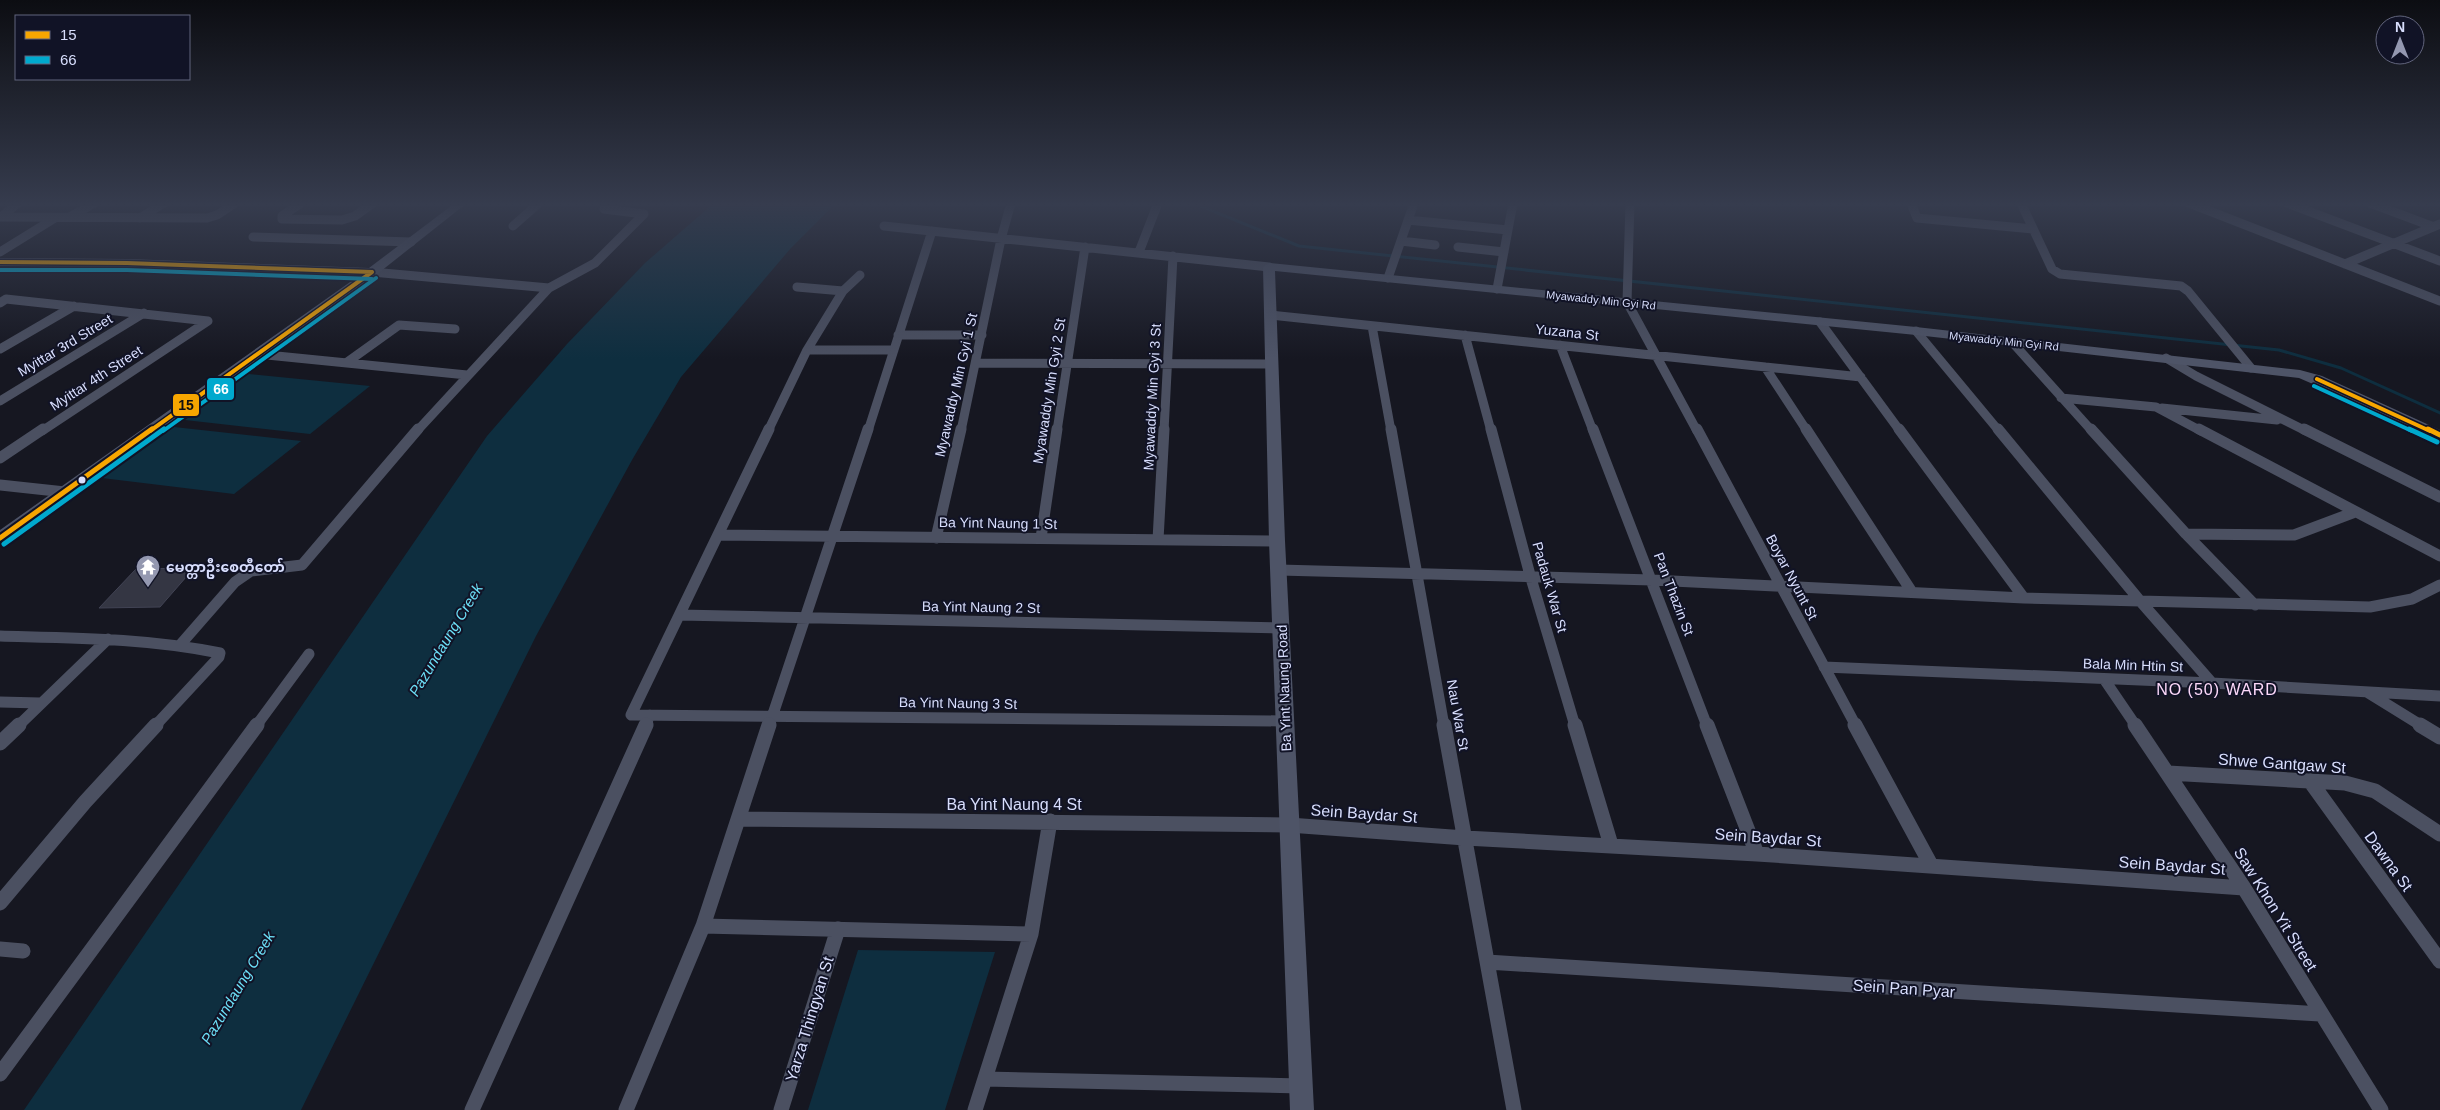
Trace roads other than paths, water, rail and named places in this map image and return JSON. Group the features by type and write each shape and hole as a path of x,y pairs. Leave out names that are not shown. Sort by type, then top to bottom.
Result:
{"main road":[{"path":"0,538 394,255"},
{"path":"0,262 127,263 372,272"},
{"name":"Myawaddy Min Gyi Rd","path":"1269,267 1916,331 2300,374 2317,379 2440,435"},
{"name":"Ba Yint Naung Road","path":"1269,267 1277,541 1302,1110"}],"street":[{"path":"180,646 235,582 251,571 302,564 370,483 467,375 549,288 595,263 603,255"},
{"path":"626,1110 703,926 771,716 834,536 924,255"},
{"name":"Myawaddy Min Gyi 1 St","path":"936,538 977,363 998,255"},
{"name":"Myawaddy Min Gyi 2 St","path":"1041,538 1084,255"},
{"name":"Myawaddy Min Gyi Rd","path":"1163,255 1269,267"},
{"path":"1388,278 1396,255"},
{"path":"1497,289 1503,255"},
{"path":"1627,302 1629,255"},
{"path":"2045,255 2052,269 2060,274 2181,286 2188,291 2251,368"},
{"path":"2321,255 2440,301"},
{"path":"2345,264 2366,255"},
{"path":"2423,255 2440,261"},
{"name":"Myawaddy Min Gyi 3 St","path":"1158,540 1173,256"},
{"path":"372,272 549,288"},
{"path":"680,615 807,350 843,291 860,275"},
{"path":"796,288 843,291"},
{"path":"3,301 144,313"},
{"name":"Boyar Nyunt St","path":"1627,302 1658,356 1780,587 1931,865"},
{"path":"0,349 74,306"},
{"name":"Myittar 4th Street","path":"0,458 208,320 144,313"},
{"name":"Myittar 3rd Street","path":"0,400 144,313"},
{"name":"Yuzana St","path":"1270,319 1465,335 1861,377"},
{"path":"1820,322 2024,598"},
{"path":"346,363 398,325 454,328"},
{"name":"Nau War St","path":"1372,326 1514,1110"},
{"path":"1916,331 2141,602 2212,683"},
{"path":"898,335 982,335"},
{"name":"Padauk War St","path":"1465,335 1530,575 1611,845"},
{"path":"2012,342 2186,534 2255,605"},
{"name":"Pan Thazin St","path":"1560,345 1757,854"},
{"path":"807,350 894,350"},
{"path":"257,354 467,375"},
{"path":"2166,358 2196,376 2440,497"},
{"path":"977,363 1271,364"},
{"path":"1766,367 1912,592"},
{"path":"2061,398 2284,420"},
{"path":"2156,407 2440,556"},
{"path":"0,485 65,492"},
{"path":"2186,534 2294,535 2355,512"},
{"name":"Ba Yint Naung 1 St","path":"718,536 1277,541"},
{"path":"1279,570 1530,575 2024,598 2370,607 2412,598 2440,584"},
{"name":"Ba Yint Naung 2 St","path":"680,615 1282,628"},
{"name":"Ba Yint Naung 3 St","path":"680,615 631,715 1285,721"},
{"path":"0,636 108,639 180,646 220,654 85,802 0,903"},
{"path":"0,743 108,639"},
{"path":"0,1074 310,654"},
{"name":"Bala Min Htin St","path":"1824,667 2212,683 2440,696"},
{"name":"Saw Khon Yit Street","path":"2104,679 2244,888 2381,1110"},
{"path":"2366,692 2440,737"},
{"path":"0,702 40,703"},
{"path":"472,1110 650,715"},
{"name":"Shwe Gantgaw St","path":"2168,773 2345,783 2375,791 2440,834"},
{"name":"Dawna St","path":"2310,781 2440,961"},
{"name":"Ba Yint Naung 4 St","path":"738,819 1289,825"},
{"path":"975,1110 1031,934 1050,821"},
{"name":"Sein Baydar St","path":"1289,825 1465,838 1931,865 2244,888"},
{"path":"703,926 1031,934"},
{"name":"Yarza Thingyan St","path":"781,1110 838,929"},
{"path":"0,949 23,951"},
{"name":"Sein Pan Pyar","path":"1487,962 2320,1014"},
{"path":"985,1079 1301,1086"}],"water":[{"name":"Pazundaung Creek","path":"654,255 785,255 681,377 632,460 536,636 301,1110 24,1110 487,436 567,344"},
{"path":"249,374 370,386 310,434 185,420"},
{"path":"174,427 301,441 234,494 102,478"},
{"path":"858,950 995,952 945,1110 808,1110"}],"waterway":[{"path":"1382,255 2279,350 2341,368 2440,413"}],"place":[{"name":"မေတ္တာဦးစေတီတော်","path":"148,588"}],"district":[{"name":"NO (50) WARD","path":"2217,689"}]}
